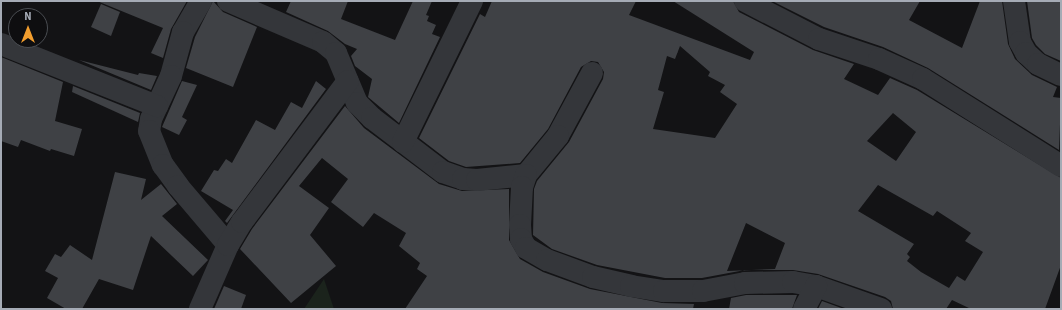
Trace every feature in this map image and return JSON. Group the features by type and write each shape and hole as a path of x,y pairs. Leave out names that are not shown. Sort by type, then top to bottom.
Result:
{"street":[{"path":"201,1 183,32 171,76 157,106 149,131 151,142 178,186 228,245"},
{"path":"228,1 323,42 336,53 357,103 403,142 443,172 463,179 494,179 526,175"},
{"path":"403,142 472,1"},
{"path":"745,1 783,11 819,39 892,64 923,79 1061,166"},
{"path":"1014,1 1020,42 1026,53 1038,64 1061,75"},
{"path":"1,44 157,106"},
{"path":"592,73 558,136 526,175 522,187 521,239 526,248 547,260 593,277 664,291 703,291 766,281 816,286 880,309"},
{"path":"200,309 228,245 348,81"},
{"path":"804,309 816,286"}],"shaded area":[{"path":"324,279 334,309 304,309"}],"building":[{"path":"97,1 187,1 171,29 163,58 151,53 163,28"},
{"path":"213,1 223,12 257,27 233,87 186,68 195,37"},
{"path":"291,1 348,1 341,19 395,40 413,1 432,1 426,15 429,16 427,21 436,25 432,34 440,37 399,123 368,97 372,79 355,66 351,56 357,49 345,44 328,31 286,12"},
{"path":"492,1 636,1 629,15 750,60 754,52 673,1 733,1 739,12 813,50 854,64 844,79 878,95 890,78 917,90 1061,178 1061,265 1045,309 971,309 952,300 946,309 893,309 891,301 885,297 818,274 793,270 751,270 775,269 785,243 746,223 727,271 743,270 702,278 665,278 597,265 552,249 533,235 534,189 537,181 569,142 603,79 604,72 598,62 591,61 581,67 548,129 520,163 466,167 449,161 419,138 480,14 485,17","holes":["680,46 710,72 708,76 725,85 720,92 737,104 715,138 653,129 664,92 658,90 667,56 675,59","893,113 916,132 896,161 867,141","878,185 933,216 937,211 971,233 965,241 983,252 965,281 957,276 949,288 921,272 907,261 910,257 907,254 914,244 858,211"]},
{"path":"772,1 920,1 909,20 962,48 980,1 1002,1 1008,44 1015,59 1032,75 1057,87 1053,97 1061,98 1059,150 928,68 883,47 824,27"},
{"path":"1027,1 1061,1 1061,61 1045,54 1036,45 1032,38"},
{"path":"101,4 120,12 111,36 91,27"},
{"path":"1,57 63,82 55,121 82,129 74,156 51,149 50,151 21,140 18,147 1,141"},
{"path":"79,60 138,75 139,73 157,76 151,90"},
{"path":"182,81 197,85 182,117 187,120 179,135 162,127"},
{"path":"316,81 326,89 227,223 225,221 233,210 201,191 214,170 218,171 226,159 232,163 256,120 275,130 291,102 302,108"},
{"path":"73,86 140,113 138,122 72,92"},
{"path":"345,106 364,128 439,184 462,191 509,189 509,240 520,259 543,272 590,289 662,303 694,304 693,309 405,309 427,276 417,269 420,263 399,246 406,233 374,213 363,227 331,202 348,179 322,158 299,186 329,208 310,235 336,266 291,303 240,249 252,229"},
{"path":"115,172 146,179 141,200 161,184 177,204 162,216 208,260 193,276 151,236 133,290 99,279 82,309 66,309 47,298 58,278 45,271 55,254 61,257 70,245 92,260"},
{"path":"224,286 246,295 241,309 214,309"},
{"path":"746,295 797,295 792,309 729,309 731,298"},
{"path":"822,301 844,309 818,309"}]}
